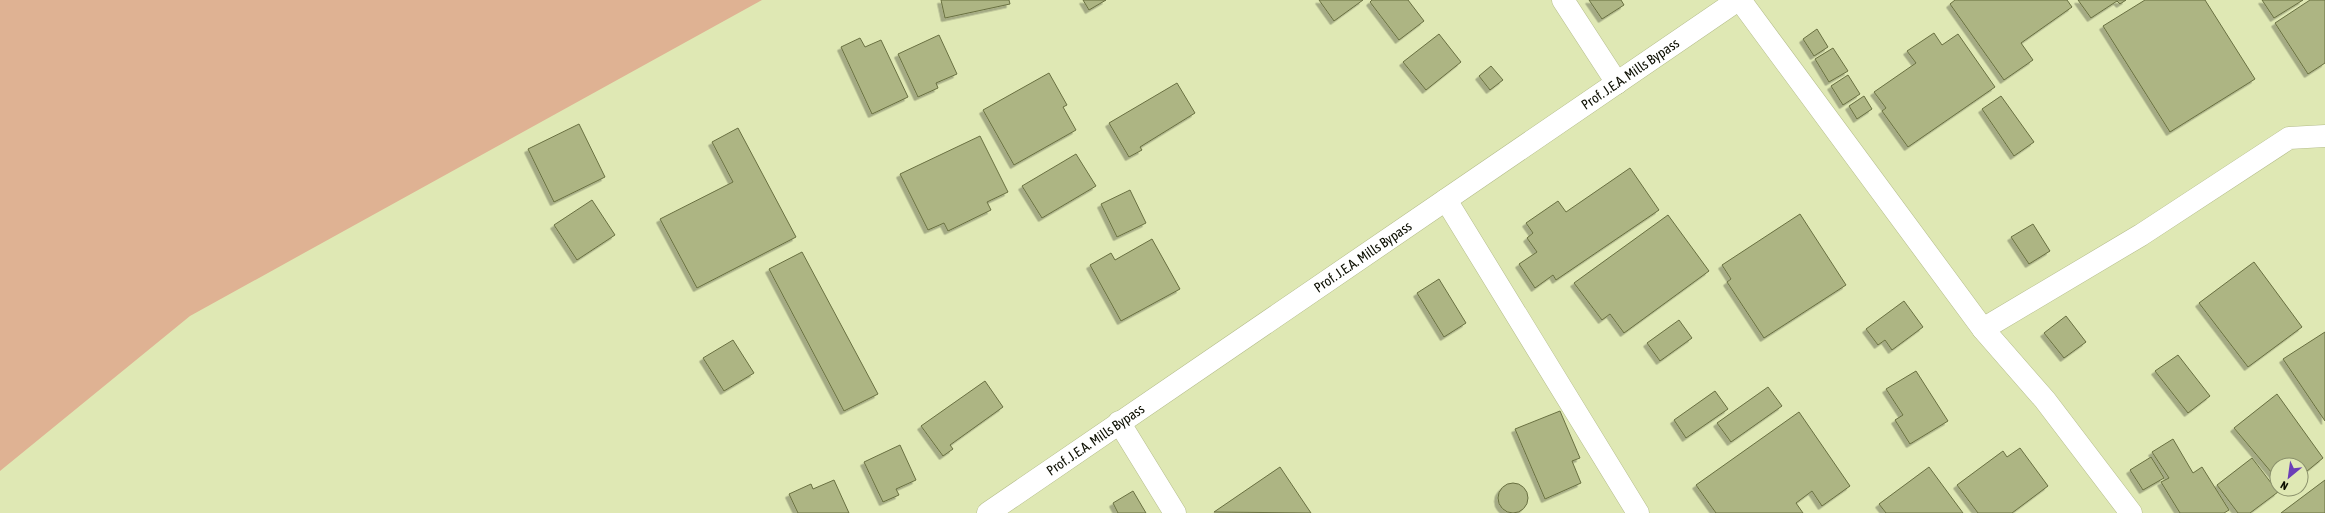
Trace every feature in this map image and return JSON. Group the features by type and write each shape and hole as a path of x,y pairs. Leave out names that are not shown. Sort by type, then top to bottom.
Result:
{"street":[{"path":"1563,0 1617,83"},
{"path":"1739,0 1983,329 2045,400 2131,513"},
{"name":"Prof. J.E.A. Mills Bypass","path":"988,513 1119,422 1739,0"},
{"path":"1983,329 2142,235 2289,138 2325,136"},
{"path":"1446,200 1638,513"},
{"path":"1119,422 1175,513"}],"shaded area":[{"path":"0,0 762,0 190,316 0,471"}],"building":[{"path":"941,0 1009,0 1010,4 945,18"},
{"path":"1083,0 1106,0 1089,10"},
{"path":"1319,0 1363,0 1334,21"},
{"path":"1372,0 1408,0 1424,21 1399,40 1370,2"},
{"path":"1589,0 1621,0 1624,5 1602,19"},
{"path":"1955,0 2067,0 2072,7 2021,43 2033,60 2004,80 1950,4"},
{"path":"2078,0 2126,0 2120,4 2117,1 2091,18"},
{"path":"2145,0 2205,0 2255,79 2170,132 2103,26"},
{"path":"2262,0 2303,0 2274,18"},
{"path":"2310,0 2325,0 2325,63 2308,74 2275,23"},
{"path":"1817,29 1828,47 1814,56 1803,39"},
{"path":"1934,33 1942,45 1958,34 1995,87 1908,147 1882,111 1886,108 1874,92 1916,63 1907,51"},
{"path":"1439,34 1461,62 1426,90 1403,62"},
{"path":"939,35 957,74 936,83 938,88 918,97 898,54"},
{"path":"860,38 865,47 881,40 908,97 872,114 841,47"},
{"path":"1833,48 1848,71 1829,82 1815,59"},
{"path":"1491,66 1503,80 1490,90 1479,76"},
{"path":"1049,73 1067,105 1063,107 1076,130 1014,165 983,110"},
{"path":"1848,75 1860,94 1843,105 1831,86"},
{"path":"1177,83 1195,113 1140,147 1142,150 1129,157 1109,123"},
{"path":"1864,96 1872,109 1857,119 1849,106"},
{"path":"2001,96 2034,142 2014,156 1982,109"},
{"path":"579,124 605,177 554,202 528,149"},
{"path":"738,128 796,237 697,288 660,219 733,182 712,142"},
{"path":"980,136 1008,192 987,202 991,210 948,231 944,223 928,230 900,174"},
{"path":"1076,154 1096,186 1042,218 1022,186"},
{"path":"1630,168 1659,210 1556,280 1553,275 1535,288 1519,264 1537,252 1527,238 1533,233 1526,223 1558,201 1566,212"},
{"path":"1130,190 1146,223 1117,237 1101,204"},
{"path":"592,200 615,235 577,260 554,225"},
{"path":"1800,214 1846,285 1764,338 1727,282 1731,279 1722,265"},
{"path":"1668,215 1709,271 1624,333 1610,314 1602,320 1574,283"},
{"path":"2033,224 2050,251 2029,264 2011,237"},
{"path":"1152,239 1180,289 1121,321 1090,265 1111,253 1115,260"},
{"path":"802,252 878,394 844,411 769,269"},
{"path":"2254,262 2302,327 2248,367 2199,303"},
{"path":"1439,279 1466,323 1444,337 1417,293"},
{"path":"1904,301 1923,327 1892,350 1885,340 1878,345 1866,329"},
{"path":"2066,316 2086,342 2064,358 2044,333"},
{"path":"1679,320 1692,338 1660,361 1647,343"},
{"path":"2325,332 2325,421 2283,359"},
{"path":"733,340 754,373 724,391 703,358"},
{"path":"2178,355 2210,396 2188,413 2155,371"},
{"path":"1916,371 1948,421 1910,444 1895,420 1903,415 1886,389"},
{"path":"985,381 1003,407 950,445 953,449 943,456 921,426"},
{"path":"1768,387 1782,406 1731,442 1717,423"},
{"path":"1715,391 1728,409 1686,438 1674,420"},
{"path":"2277,394 2323,458 2309,469 2309,457 2269,457 2269,470 2234,428"},
{"path":"1560,411 1580,458 1572,461 1581,483 1545,499 1515,429"},
{"path":"1799,412 1850,486 1822,506 1812,491 1796,503 1803,513 1716,513 1696,485"},
{"path":"2173,439 2193,473 2202,467 2229,510 2224,513 2180,513 2161,482 2169,478 2152,452"},
{"path":"900,445 916,480 896,489 899,495 883,502 864,462"},
{"path":"2020,448 2048,486 2012,513 1978,513 1957,485 2003,451 2007,457"},
{"path":"2151,457 2164,478 2143,490 2130,470"},
{"path":"2252,458 2269,480 2269,497 2271,497 2250,513 2238,513 2217,485"},
{"path":"1280,467 1311,513 1214,512"},
{"path":"1929,467 1963,513 1886,513 1879,504"},
{"path":"834,480 849,513 798,513 789,494 811,484 813,489"},
{"path":"2325,480 2325,513 2281,513 2302,497 2309,497 2309,492"},
{"path":"1513,483 1524,487 1528,498 1524,509 1513,513 1502,509 1498,498 1502,487"},
{"path":"1133,491 1146,513 1118,513 1113,503"}]}
